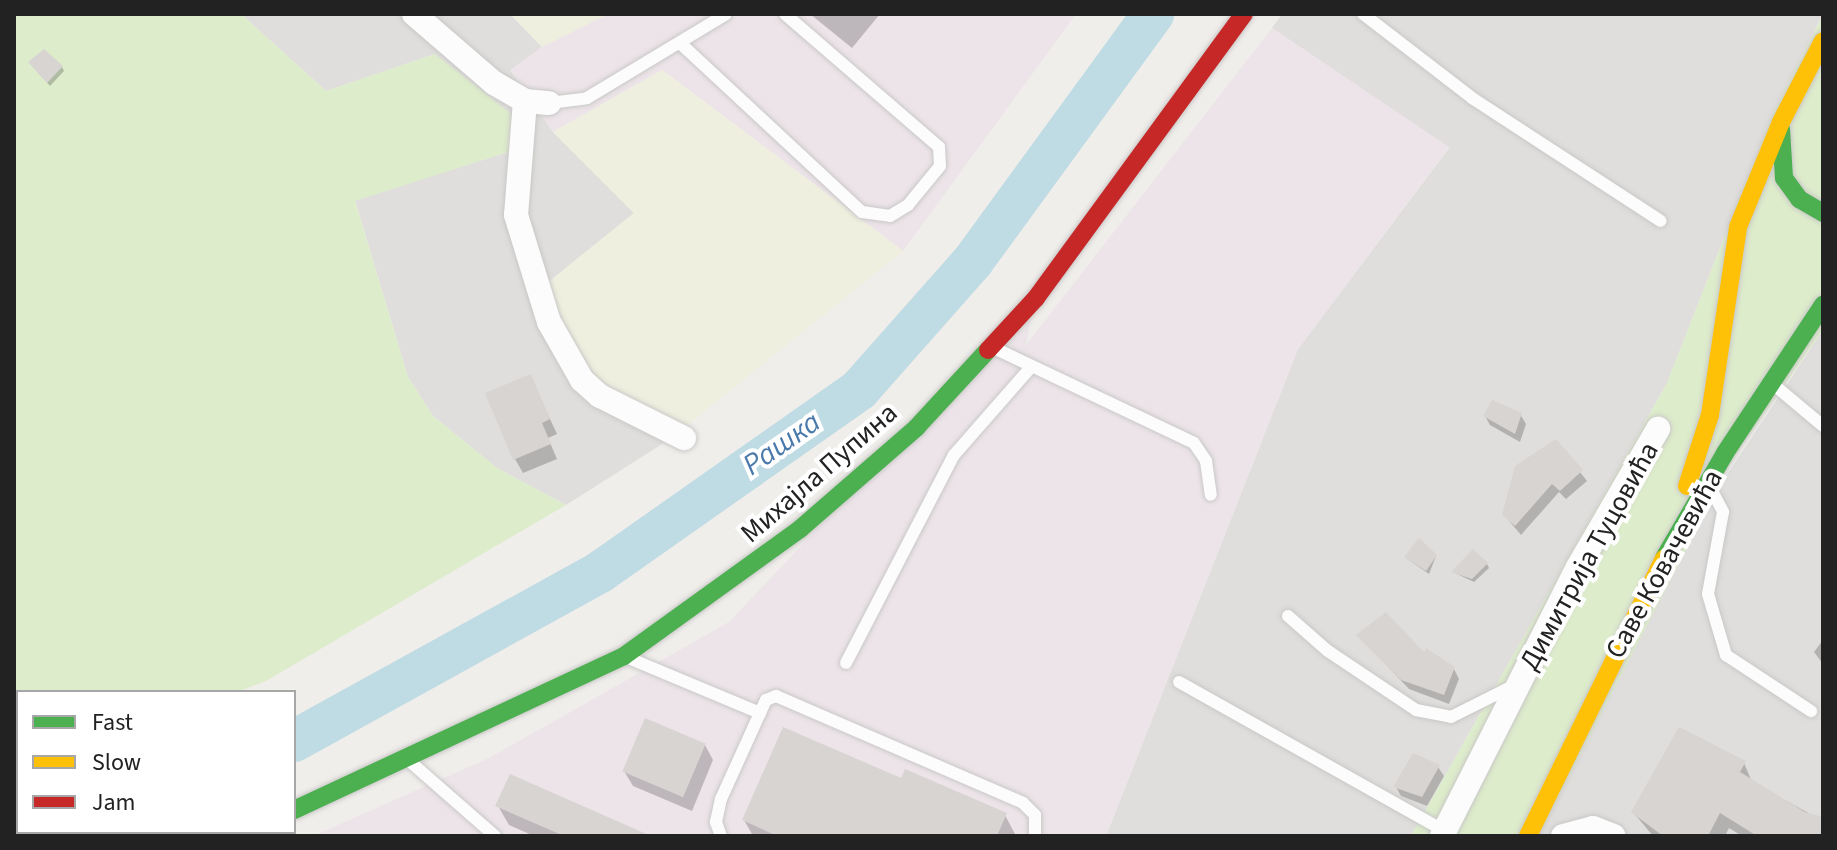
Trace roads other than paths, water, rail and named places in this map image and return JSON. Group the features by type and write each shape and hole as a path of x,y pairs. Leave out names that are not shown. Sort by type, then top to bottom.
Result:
{"main road":[{"name":"Михајла Пупина","path":"296,809 624,656 743,575 800,529 916,428 1036,298 1244,14"},
{"path":"1660,565 1710,415 1738,227 1781,122 1823,41"},
{"path":"1781,122 1784,178 1799,199 1823,213"},
{"name":"Саве Ковачевића","path":"1528,836 1660,565 1708,483 1823,305"},
{"path":"1797,345 1823,318"}],"street":[{"path":"414,14 494,83 537,102 516,215 549,322 582,380 600,396 684,438"},
{"name":"Димитрија Туцовића","path":"1444,833 1578,567 1658,429"},
{"path":"1563,836 1593,828 1614,836"}],"lane":[{"path":"537,102 587,98 726,14"},
{"path":"680,43 862,212 890,216 908,205 940,166 939,147 785,14"},
{"path":"1363,14 1472,98 1661,221"},
{"path":"991,347 1194,443 1206,461 1211,495"},
{"path":"846,663 954,455 1032,366"},
{"path":"1771,383 1823,426"},
{"path":"1708,483 1723,512 1708,594 1726,655 1811,711"},
{"name":"Димитрија Туцовића","path":"1288,616 1328,651 1416,710 1451,717 1520,683"},
{"path":"624,656 760,713"},
{"name":"Димитрија Туцовића","path":"1179,682 1444,833"},
{"path":"721,836 716,822 721,799 766,700 788,698 1023,803 1035,815 1035,836"},
{"path":"406,758 495,836"}],"waterway":[{"name":"Рашка","path":"296,740 600,572 859,390 973,261 1153,14"}]}
